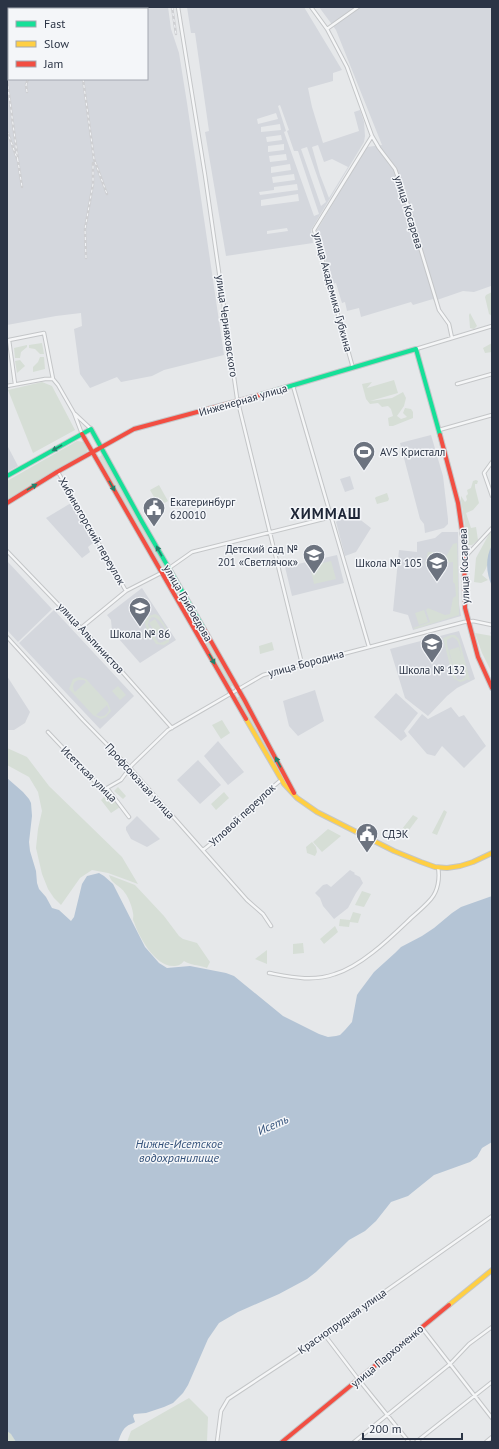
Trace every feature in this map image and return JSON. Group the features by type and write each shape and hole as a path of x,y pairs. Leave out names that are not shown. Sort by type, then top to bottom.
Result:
{"main road":[{"name":"Инженерная улица","path":"7,503 57,472 134,429 294,386 416,348"},
{"name":"улица Косарева","path":"416,348 439,430 463,526 465,557 464,600 478,657 492,688"},
{"name":"улица Грибоедова","path":"91,429 168,568 238,689 296,796"},
{"path":"7,476 91,429"},
{"name":"улица Грибоедова","path":"82,434 284,785 310,808 419,862 438,867 451,868 465,866 492,853"},
{"name":"улица Пархоменко","path":"282,1442 492,1270"}],"street":[{"name":"улица Черняховского","path":"178,7 205,175 238,402 302,664"},
{"name":"улица Косарева","path":"311,7 327,29 347,66 372,136 379,148 396,169 439,310 449,324 452,338"},
{"path":"327,29 358,7"},
{"name":"улица Академика Губкина","path":"353,368 314,230 372,136"},
{"name":"Инженерная улица","path":"416,348 492,326"},
{"name":"улица Грибоедова","path":"15,384 9,340 44,333 53,379 74,414 82,434"},
{"path":"457,384 492,374"},
{"path":"7,386 45,379 53,379"},
{"path":"294,386 369,647"},
{"name":"улица Грибоедова","path":"74,414 91,429"},
{"path":"439,430 492,415"},
{"path":"492,462 484,473 492,496"},
{"name":"Хибиногорский переулок","path":"57,472 126,591"},
{"path":"81,628 126,591 162,572 192,552 332,518 354,511"},
{"path":"465,557 492,528"},
{"name":"улица Альпинистов","path":"7,551 108,656 172,728"},
{"name":"улица Бородина","path":"108,788 121,780 130,768 172,728 263,675 469,622 492,625"},
{"name":"Профсоюзная улица","path":"7,637 83,720 130,768 247,900 263,914 271,926"},
{"name":"Исетская улица","path":"48,732 103,790 108,788 128,817"},
{"name":"Угловой переулок","path":"203,850 281,780"},
{"path":"269,973 300,979 335,974 348,968 385,942 432,898 440,875 438,867"},
{"name":"Краснопрудная улица","path":"217,1442 221,1411 228,1399 324,1334 492,1216"},
{"path":"354,1442 450,1364 469,1344 492,1327"},
{"path":"421,1328 492,1418"},
{"path":"324,1334 409,1442"},
{"path":"416,1442 492,1382"},
{"path":"486,1442 492,1437"}],"shaded area":[{"path":"7,7 168,7 171,29 179,53 224,355 164,370 152,376 121,382 117,377 90,388 80,374 74,329 82,326 81,313 7,325"},
{"path":"187,7 304,7 342,70 333,73 333,81 308,88 323,143 359,131 354,112 360,110 364,122 364,142 311,230 313,243 226,256 205,132 209,131 195,33 191,33","holes":["280,105 289,130 287,131 294,151 298,151 319,214 314,216 284,132 286,131 278,106","276,113 278,119 258,124 257,119","280,124 281,130 261,132 261,127","281,135 282,140 267,142 266,137","284,144 284,150 268,152 268,146","318,145 324,162 332,159 348,167 329,198 320,175 312,147","307,147 326,202 321,206 301,149","286,154 287,160 270,162 269,156","290,164 291,170 271,173 271,167","294,174 295,180 273,183 272,177","297,184 298,190 260,195 259,192 274,190 274,187","298,194 299,201 261,206 261,200","287,228 288,231 267,234 267,231"]},
{"path":"319,7 492,7 491,286 474,292 463,291 434,301 433,299 413,305 411,302 361,317 359,308 347,311 345,302 342,303 336,283 332,284 317,230 367,147 382,145 336,30"},
{"path":"492,292 492,316 489,314 485,297"},
{"path":"470,313 477,326 474,329 470,328"},
{"path":"42,343 44,354 40,354 35,349 29,348 29,345"},
{"path":"492,343 492,352 485,353 483,348"},
{"path":"27,345 27,347 21,352 20,358 15,358 14,348"},
{"path":"40,357 44,357 45,369 33,372 33,367 38,362"},
{"path":"20,360 25,366 17,373 15,361"},
{"path":"394,380 398,393 370,401 392,398 403,392 406,398 404,406 397,416 401,419 407,417 403,413 405,408 411,409 413,412 413,418 393,426 389,426 388,418 393,416 391,409 388,406 382,407 378,403 370,404 366,399 362,384 372,382 367,388"},
{"path":"42,382 52,386 75,430 33,453 8,390"},
{"path":"431,435 443,476 448,524 444,528 425,533 424,524 420,519 400,443"},
{"path":"77,441 85,442 88,448 86,454 7,500 7,481"},
{"path":"7,445 18,466 7,472"},
{"path":"103,454 166,567 161,569 99,457"},
{"path":"350,476 354,489 345,492 340,479"},
{"path":"473,481 478,481 477,484 475,484 475,487 479,503 473,510 466,513 471,528 476,527 478,540 472,545 468,545 461,496 465,502 468,494 467,490 471,488"},
{"path":"159,485 168,501 159,506 150,490"},
{"path":"387,493 389,499 388,501 377,504 375,498"},
{"path":"71,503 94,542 88,547 90,552 82,558 46,518"},
{"path":"352,516 358,518 371,528 356,552 345,556 336,522"},
{"name":"Школа № 105","path":"442,532 458,532 459,604 461,616 413,630 408,615 393,611 399,550 417,552 417,542 435,538"},
{"path":"492,532 489,561 482,575 488,580 481,583 474,582 476,558 489,534"},
{"path":"457,543 459,615 415,629 413,628 430,622 426,610 428,608 445,615 450,614 453,598 456,596 455,584 453,582 453,562 438,564 428,569 425,564 428,552 438,552 443,557 447,555 453,544"},
{"name":"Детский сад № 201 «Светлячок»","path":"337,555 344,583 292,596 285,567"},
{"path":"7,561 52,609 18,642 7,630"},
{"path":"331,561 336,579 314,584 310,566"},
{"path":"170,574 234,685 230,687 165,576"},
{"name":"Школа № 86","path":"142,588 176,640 140,663 112,631 111,620 107,615"},
{"path":"54,610 134,696 100,729 19,643"},
{"path":"424,610 428,622 419,625 415,613"},
{"path":"155,614 159,616 170,634 169,642 164,645 156,644 145,623 149,616","holes":["152,617 161,622 167,633 167,640 160,643 148,625 149,620"]},
{"path":"155,619 162,630 156,634 149,623"},
{"name":"Школа № 132","path":"459,631 475,679 457,688 428,716 405,698 390,649"},
{"path":"475,633 492,636 492,673 482,653"},
{"path":"455,635 459,639 470,680 467,679 460,682 453,678 443,638","holes":["452,637 455,638 459,645 461,656 459,647 449,650 454,669 464,667 466,674 461,680 457,679 455,675 447,644 447,640"]},
{"path":"272,642 274,650 260,654 259,646"},
{"path":"7,676 30,712 25,723 14,730 7,730"},
{"path":"79,677 86,679 108,703 111,711 106,717 101,719 93,715 69,689 73,679","holes":["84,680 86,682 75,692 73,689 74,685 76,681","107,705 109,710 107,714 102,716 96,715"]},
{"path":"118,686 126,695 120,700 112,691"},
{"path":"315,690 324,721 298,736 289,726 283,701"},
{"path":"396,693 418,713 404,731 407,736 401,741 374,717"},
{"path":"240,696 281,770 278,772 236,698"},
{"path":"451,707 459,717 464,715 486,746 464,768 442,746 435,756 427,754 408,732 422,714 428,719"},
{"path":"222,720 230,733 221,739 212,725"},
{"path":"218,741 244,772 228,785 204,756"},
{"path":"7,748 27,757 49,786 122,857 138,884 108,873 92,870 80,878 61,905 54,898 48,889 42,874 36,848 42,811 38,792 29,777 7,765"},
{"path":"198,760 221,785 200,804 177,780"},
{"path":"118,787 126,796 123,799 114,791"},
{"path":"109,792 120,807 111,813 101,800"},
{"path":"224,792 229,798 216,810 211,804"},
{"path":"444,810 447,812 437,835 432,833"},
{"path":"413,815 418,818 409,830 402,829"},
{"path":"137,816 160,839 147,847 131,839 126,830 126,827"},
{"path":"328,829 341,836 322,852 313,842"},
{"path":"312,842 316,847 317,852 315,856 307,853 306,847"},
{"path":"350,870 360,877 363,883 348,908 334,919 323,906 320,898 315,893 323,885 327,884 331,887"},
{"path":"109,875 135,885 164,916 179,936 183,939 197,943 210,962 207,968 184,961 178,965 166,965 154,956 144,943 136,928 128,897 112,881"},
{"path":"362,891 371,894 364,907 355,905"},
{"path":"353,912 361,914 358,923 350,922 349,927 339,926 340,919 350,920"},
{"path":"335,926 338,932 324,944 320,939"},
{"path":"303,943 304,953 293,954 293,944"},
{"path":"267,950 267,964 255,959"},
{"path":"189,1398 208,1417 207,1442 127,1442 131,1431"},
{"path":"7,1431 11,1433 16,1442 7,1442"}],"water":[{"path":"492,545 492,586 488,576 487,560"},
{"name":"Нижне-Исетское водохранилище","path":"7,778 23,792 31,803 32,816 29,842 30,851 36,871 39,889 46,897 52,908 59,910 71,921 74,917 82,884 87,876 99,873 113,884 145,947 159,963 167,968 190,966 234,976 283,1016 328,1037 340,1035 352,1022 357,995 374,972 401,947 434,928 461,907 492,896 492,1142 482,1148 477,1157 470,1162 434,1175 408,1196 391,1202 376,1221 365,1231 349,1240 307,1279 279,1294 238,1312 219,1323 208,1339 183,1393 173,1403 164,1407 146,1413 134,1414 133,1416 135,1422 125,1428 118,1442 16,1442 7,1431"}],"railway":[{"path":"172,7 176,34"},
{"path":"7,80 18,161"},
{"path":"27,92 26,85 28,80"},
{"path":"83,80 94,159 107,194"},
{"path":"7,131 18,161 22,187"},
{"path":"86,258 85,229 93,184 93,163"}],"traffic: fast":[{"path":"260,395 416,349 440,435"},
{"path":"7,476 91,429 141,520 204,629"}],"traffic: slow":[{"path":"246,719 284,784 297,798 317,812 394,851 435,867 447,868 460,866 492,853"},
{"path":"449,1305 492,1270"}],"traffic: jam":[{"path":"7,503 57,472 134,429 260,395"},
{"path":"82,434 246,719"},
{"path":"440,435 458,503 464,544 465,608 478,657 492,688"},
{"path":"204,629 245,701 294,793"},
{"path":"282,1442 449,1305"}],"place":[{"name":"AVS Кристалл","path":"364,472"},
{"name":"Екатеринбург 620010","path":"154,528"},
{"name":"Детский сад № 201 «Светлячок»","path":"314,574"},
{"name":"Школа № 105","path":"437,582"},
{"name":"Школа № 86","path":"140,628"},
{"name":"Школа № 132","path":"432,664"},
{"name":"СДЭК","path":"367,854"}],"district":[{"name":"ХИММАШ","path":"326,514"}],"water label":[{"name":"Исеть","path":"273,1125"}]}
